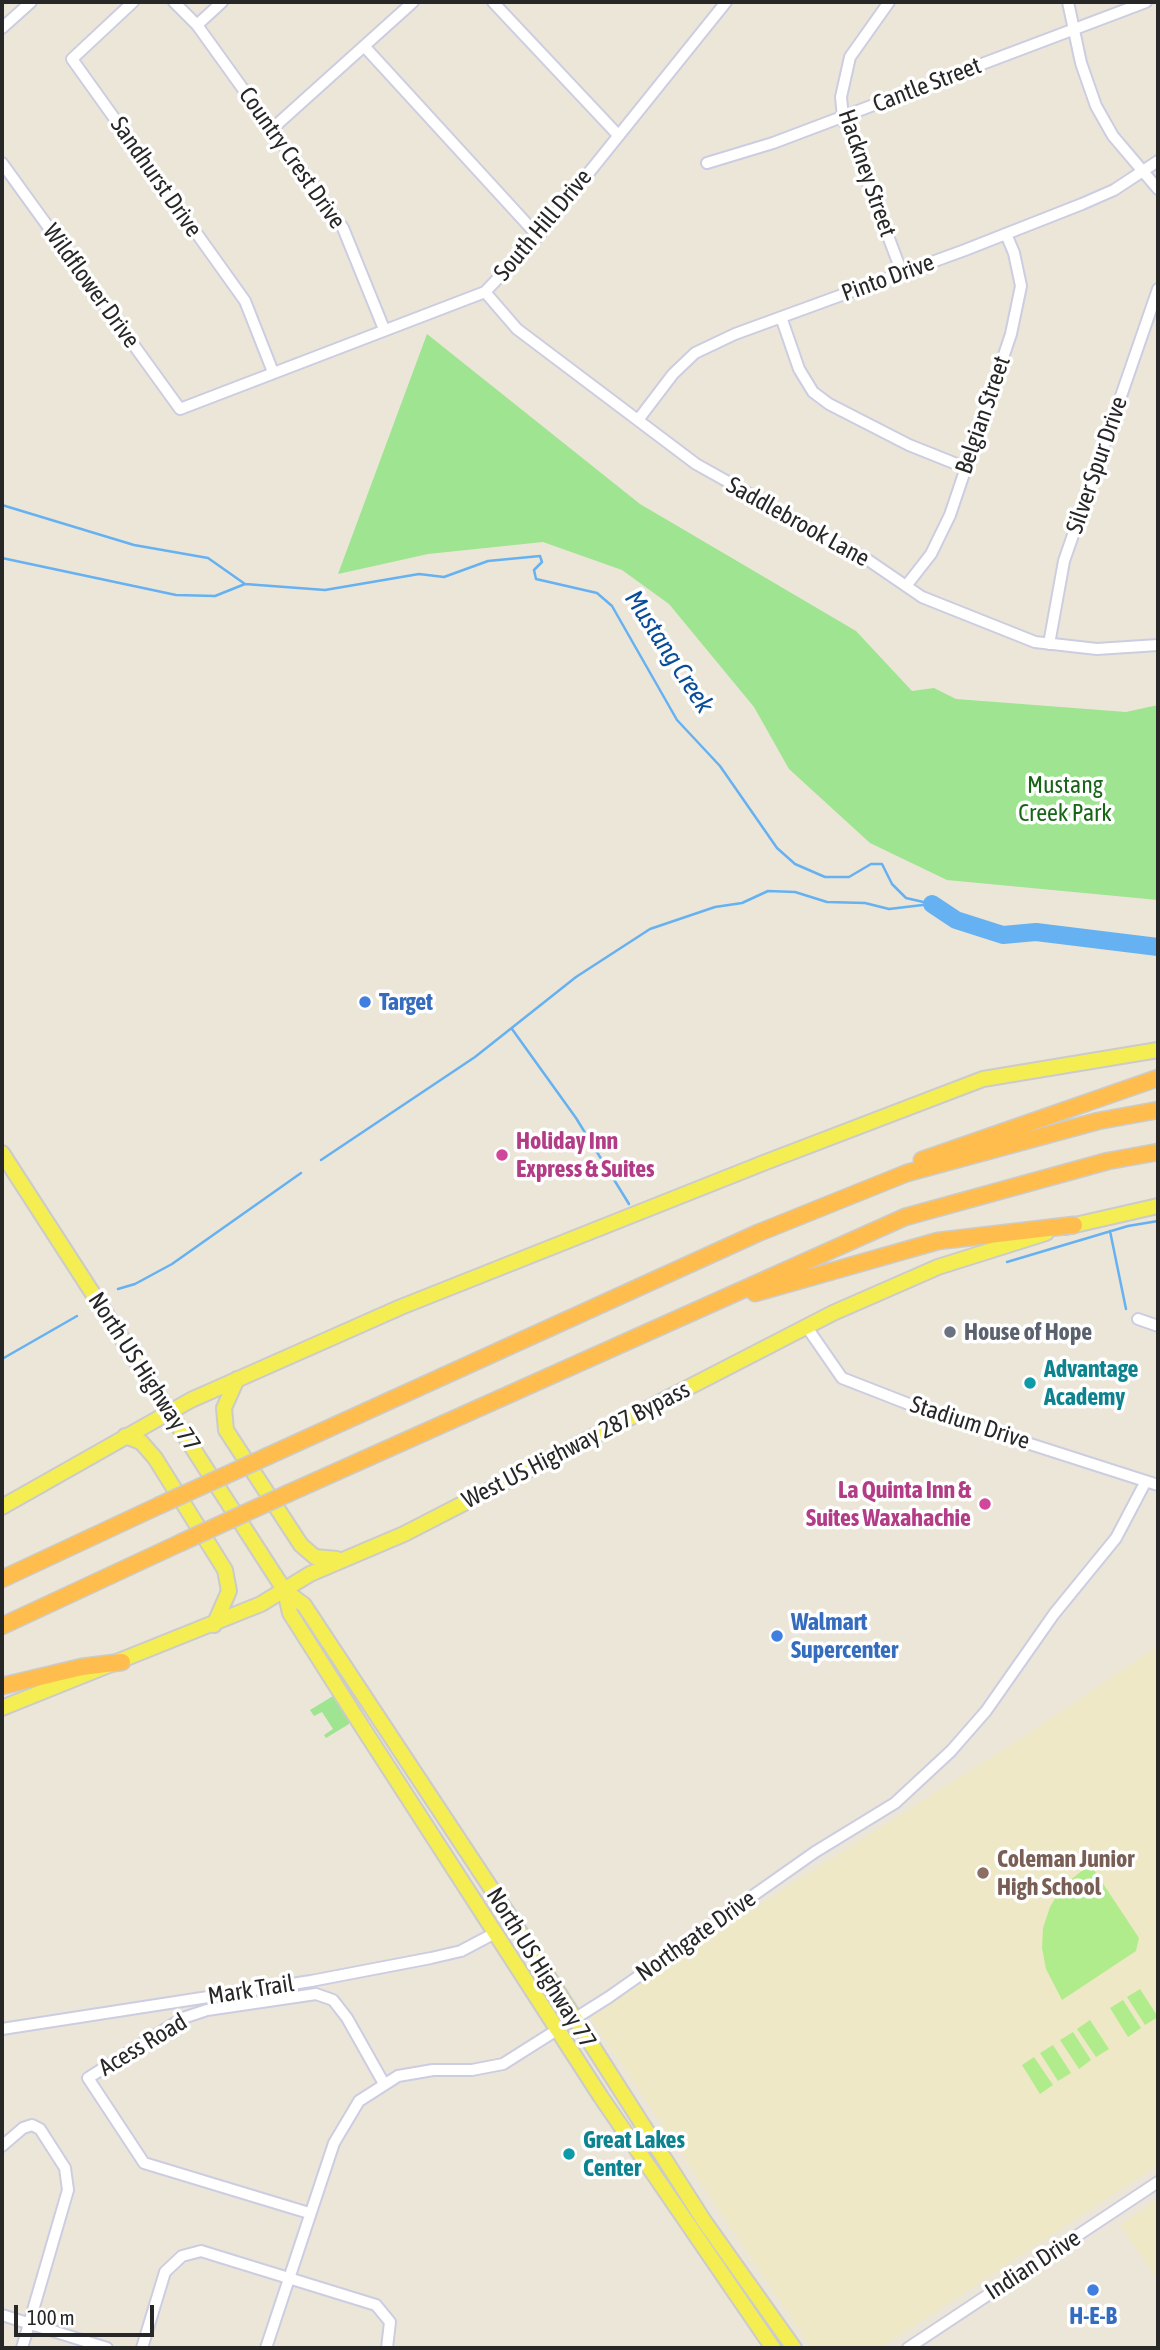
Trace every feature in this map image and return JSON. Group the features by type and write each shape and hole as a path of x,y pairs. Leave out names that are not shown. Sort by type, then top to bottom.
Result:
{"highway":[{"path":"886,1182 900,1170 929,1157 1158,1078"},
{"path":"2,1579 758,1233 907,1173 1098,1121 1158,1110"},
{"path":"2,1626 289,1493 905,1217 1108,1161 1158,1152"},
{"path":"702,1308 938,1241 1074,1225"},
{"path":"2,1686 82,1667 122,1662"}],"main road":[{"path":"2,1507 171,1412 237,1379 401,1307 967,1084 1005,1074 1158,1050"},
{"name":"North US Highway 77","path":"2,1153 285,1591 303,1605 470,1856 704,2221 794,2348"},
{"name":"West US Highway 287 Bypass","path":"2,1709 214,1625 285,1591 310,1574 341,1559 404,1534 806,1326 937,1267 1074,1225 1158,1206"},
{"path":"237,1379 224,1408 226,1430 307,1552 321,1560 341,1559"},
{"path":"125,1436 141,1442 150,1452 226,1570 229,1591 214,1625"},
{"name":"North US Highway 77","path":"285,1591 289,1614 684,2222 772,2348"},
{"path":"451,1864 470,1856"}],"street":[{"path":"2,28 30,2"},
{"name":"Sandhurst Drive","path":"134,2 72,59 245,301 273,372"},
{"name":"Country Crest Drive","path":"174,2 197,25 343,228 384,329"},
{"path":"197,25 222,2"},
{"path":"273,128 413,2"},
{"path":"494,2 618,135"},
{"name":"South Hill Drive","path":"180,409 485,292 538,236 726,2"},
{"name":"Hackney Street","path":"889,2 850,57 844,75 843,117 902,273"},
{"path":"1068,2 1072,30 1096,106 1113,136 1158,189"},
{"name":"Cantle Street","path":"707,163 773,144 1146,2"},
{"path":"364,46 538,236"},
{"name":"Pinto Drive","path":"638,420 673,374 695,353 781,317 1006,234 1114,190 1158,161"},
{"name":"Wildflower Drive","path":"2,163 180,409"},
{"name":"Belgian Street","path":"906,586 932,554 950,515 1011,334 1021,286 1014,253 1006,234"},
{"name":"Silver Spur Drive","path":"1049,644 1064,561 1158,289"},
{"name":"Saddlebrook Lane","path":"485,292 517,329 729,485 868,560 922,597 971,619 1049,644 1097,649 1158,645"},
{"path":"781,317 799,369 813,392 829,404 908,445 964,467"},
{"path":"1138,1319 1158,1326"},
{"name":"Stadium Drive","path":"806,1326 842,1378 924,1410 1158,1485"},
{"name":"Northgate Drive","path":"266,2348 309,2213 346,2119 359,2101 383,2082 413,2072 495,2067 574,2020 815,1852 895,1803 951,1751 986,1712 1054,1614 1116,1538 1146,1481"},
{"name":"Mark Trail","path":"2,2029 311,1981 431,1958 461,1951 495,1933"},
{"name":"Acess Road","path":"309,2213 144,2164 88,2078 183,2018 207,2010 316,1994 333,2000 347,2018 383,2082"},
{"path":"2,2146 23,2128 32,2125 40,2129 65,2168 68,2190 22,2348"},
{"name":"Indian Drive","path":"908,2348 1158,2182"},
{"path":"142,2348 165,2272 182,2256 209,2252 376,2305 390,2322 387,2348"},
{"path":"2,2315 107,2348"}],"shaded area":[{"name":"Coleman Junior High School","path":"1158,1646 1158,2165 880,2348 811,2348 592,2020 592,2011 1015,1742"},
{"path":"1158,2199 1158,2281 1120,2225"}],"green space":[{"name":"Mustang Creek Park","path":"427,334 640,504 856,631 912,691 934,688 956,699 1126,712 1158,705 1158,900 947,880 870,843 789,769 754,707 669,604 622,570 543,542 428,554 338,574"},
{"path":"333,1696 340,1698 350,1714 349,1724 326,1738 324,1735 333,1729 322,1712 314,1716 310,1710"},
{"path":"1090,1864 1139,1938 1136,1951 1062,2000 1046,1969 1042,1948 1043,1928 1050,1907 1061,1888"},
{"path":"1140,1989 1158,2017 1145,2025 1127,1997"},
{"path":"1123,2000 1141,2028 1128,2037 1110,2008"},
{"path":"1090,2020 1109,2049 1096,2057 1077,2029"},
{"path":"1073,2032 1091,2060 1079,2069 1060,2040"},
{"path":"1053,2045 1071,2073 1058,2081 1040,2053"},
{"path":"1034,2057 1053,2085 1040,2094 1022,2065"}],"waterway":[{"path":"2,505 134,545 208,558 245,584"},
{"name":"Mustang Creek","path":"2,558 176,595 215,596 245,584 325,590 419,574 444,577 488,561 540,556 542,562 534,570 536,579 597,593 612,606 677,720 720,766 777,848 795,864 825,877 849,877 871,864 882,864 892,884 906,898 932,904"},
{"path":"321,1160 475,1057 576,977 650,929 715,907 742,903 768,891 795,892 827,902 865,903 889,909 931,904"},
{"name":"Mustang Creek","path":"932,904 956,920 1003,935 1036,932 1158,947"},
{"path":"512,1029 576,1118 629,1204"},
{"path":"118,1289 135,1284 172,1264 301,1173"},
{"path":"1007,1262 1128,1226 1158,1221"},
{"path":"1110,1231 1126,1309"},
{"path":"2,1359 77,1316"}],"place":[{"name":"Target","path":"365,1002"},
{"name":"Holiday Inn Express & Suites","path":"502,1155"},
{"name":"House of Hope","path":"950,1332"},
{"name":"Advantage Academy","path":"1030,1383"},
{"name":"La Quinta Inn & Suites Waxahachie","path":"985,1504"},
{"name":"Walmart Supercenter","path":"777,1636"},
{"name":"Coleman Junior High School","path":"983,1873"},
{"name":"Great Lakes Center","path":"569,2154"},
{"name":"H-E-B","path":"1093,2290"}]}
